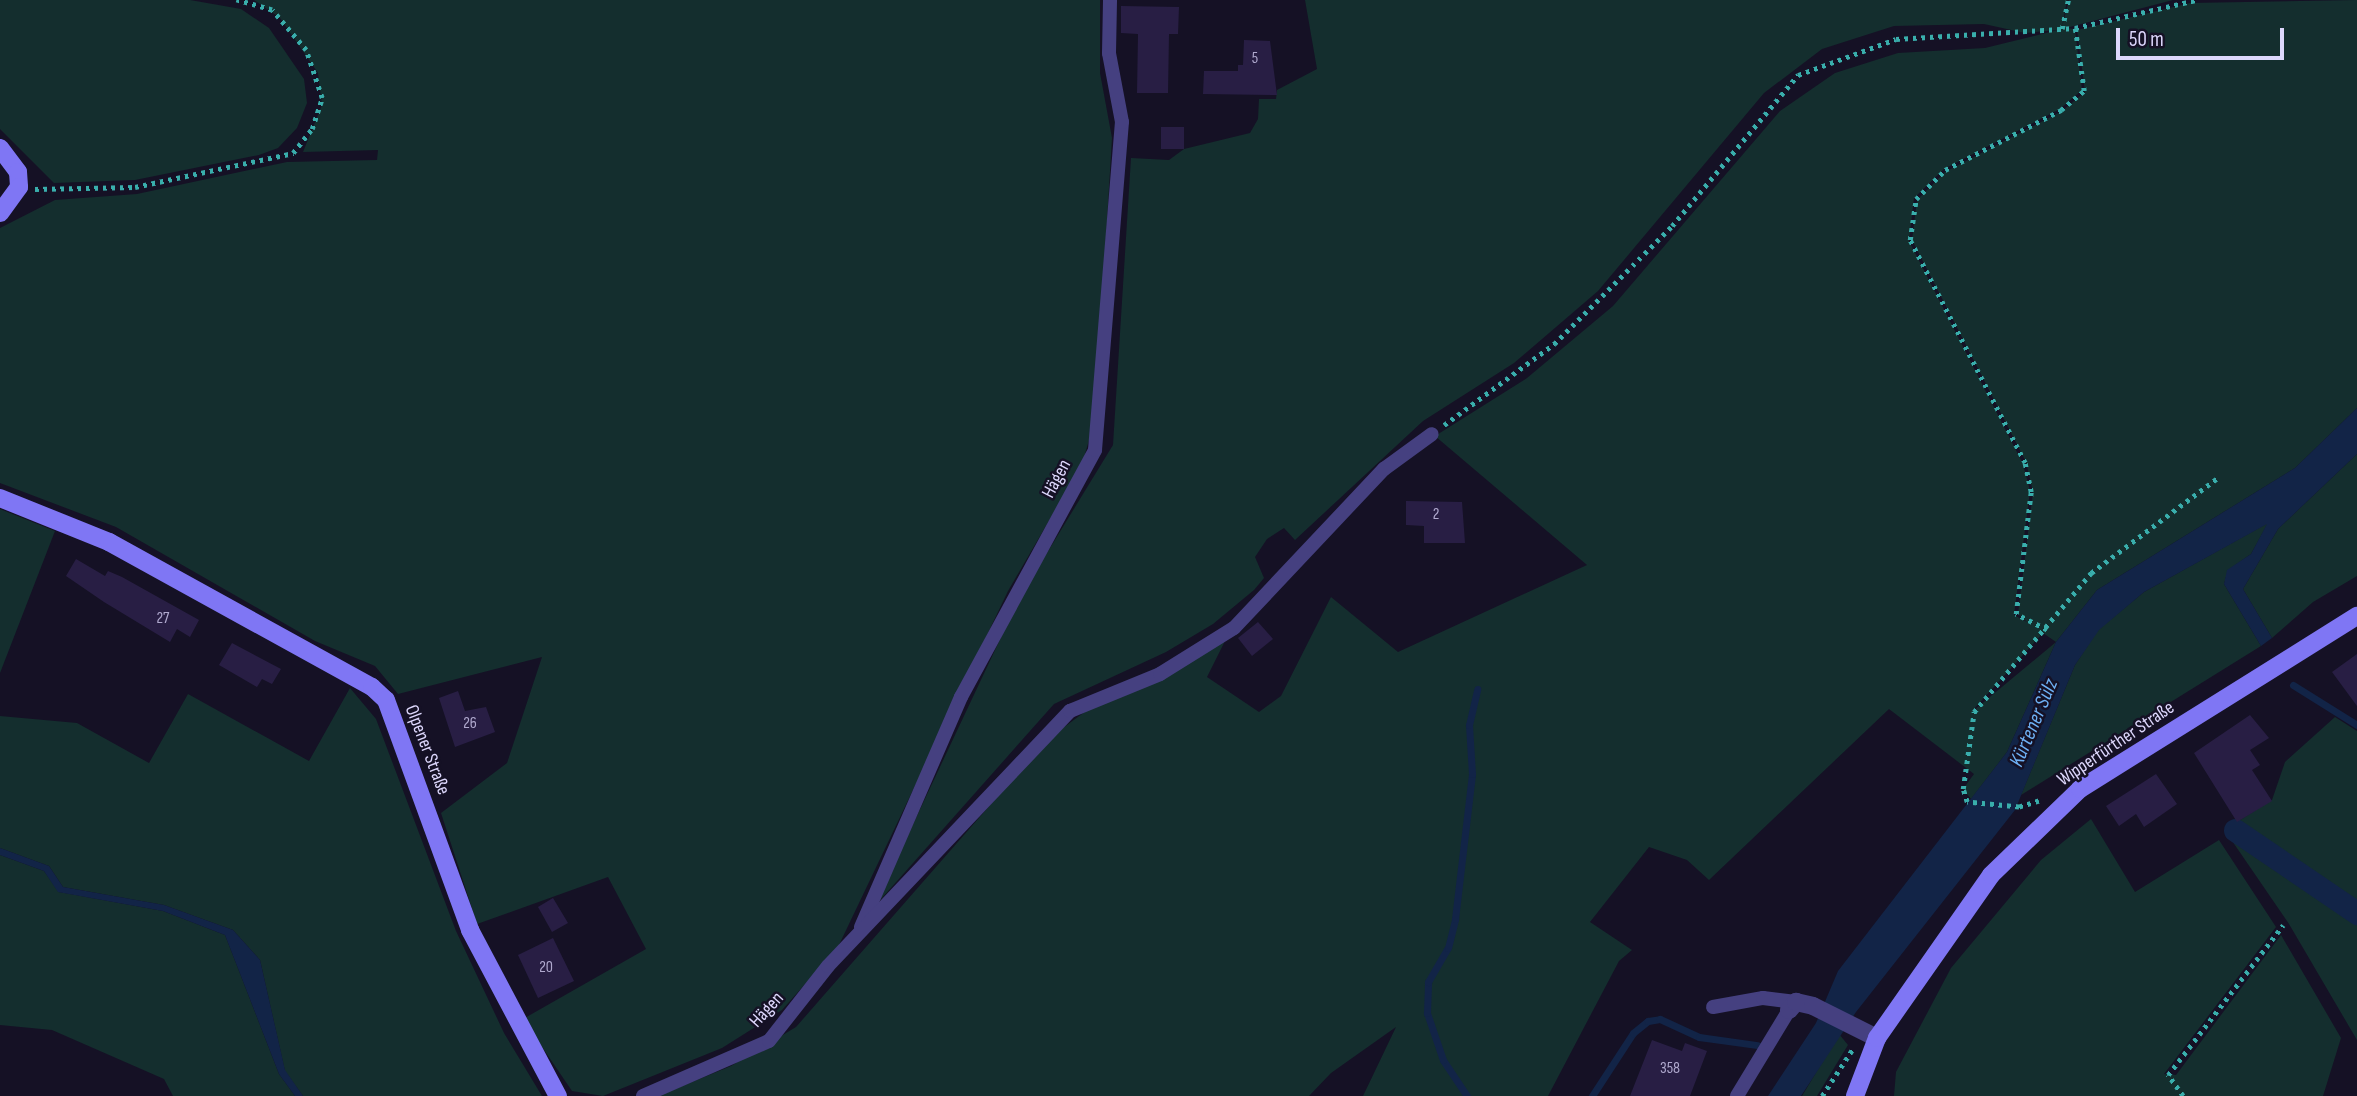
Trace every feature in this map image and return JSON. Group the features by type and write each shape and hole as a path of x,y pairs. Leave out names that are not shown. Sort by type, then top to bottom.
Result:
{"street":[{"path":"0,148 19,172 19,187 0,213"},
{"name":"Olpener Straße","path":"0,498 109,542 372,687 386,700 470,930 558,1096"},
{"name":"Wipperfürther Straße","path":"1855,1096 1869,1034 1991,875 2080,789 2357,617"},
{"path":"1799,1006 1869,1034"}],"lane":[{"name":"Hägen","path":"858,935 961,697 1095,450 1122,122 1109,53 1110,0"},
{"name":"Hägen","path":"643,1096 769,1041 858,935 1070,711 1160,674 1234,628 1384,469 1432,434"},
{"path":"1713,1007 1763,998 1799,1006 1737,1096"}],"path":[{"path":"19,187 135,187 293,153 312,129 322,97 306,50 272,10 236,0"},
{"path":"2062,29 2068,0"},
{"path":"1432,434 1554,344 1672,226 1798,75 1896,39 2075,28 2196,0"},
{"path":"2047,630 2016,614 2031,492 2025,463 1910,240 1916,198 1945,170 2061,110 2084,91 2075,28"},
{"path":"2019,807 1967,802 1963,789 1974,712 2047,630 2091,573 2220,475"},
{"path":"2183,1096 2168,1075 2283,925"}],"green space":[{"path":"0,0 190,0 241,9 269,28 304,79 307,103 297,128 278,148 259,155 135,180 54,183 0,129"},
{"path":"254,0 1100,0 1100,73 1112,138 1095,420 1082,464 1008,591 838,947 782,1010 722,1048 603,1096 572,1091 523,1019 646,949 608,877 477,924 441,813 507,763 542,657 398,694 375,666 315,641 116,527 0,483 0,228 55,200 137,194 287,162 377,160 378,150 303,152 322,105 318,73 280,18"},
{"path":"1305,0 2067,0 2062,27 2069,0 2173,0 2066,28 2075,29 2082,90 2060,109 1944,169 1914,198 1909,241 2023,464 2030,491 2014,615 2027,622 2018,614 2033,492 2026,462 1912,240 1917,200 1945,172 2062,111 2085,92 2077,30 2190,3 2357,0 2357,408 2295,468 2097,590 2056,642 2007,752 1971,799 1963,789 1974,774 1889,709 1709,880 1687,860 1649,847 1590,922 1632,950 1619,961 1548,1096 1363,1096 1396,1027 1331,1073 1309,1096 658,1096 731,1066 796,1027 1048,739 1090,708 1225,641 1207,677 1259,712 1281,696 1331,597 1398,652 1587,565 1435,436 1527,378 1613,306 1780,111 1835,73 1898,53 1985,48 2058,30 2025,33 1984,24 1894,26 1822,49 1764,93 1598,291 1514,363 1423,421 1295,540 1284,528 1267,539 1255,557 1264,578 1254,590 1213,624 1166,652 1054,704 874,907 1020,597 1113,445 1131,158 1169,160 1184,149 1250,133 1258,119 1259,99 1276,99 1277,90 1317,69","holes":["2043,633 2056,642 1973,711"]},
{"path":"2357,454 2357,576 2313,602 2272,638 2243,589 2278,529"},
{"path":"0,509 55,531 0,673"},
{"path":"2268,523 2251,554 2228,570 2224,584 2261,646 2021,795 2075,665 2098,630 2144,592"},
{"path":"350,688 376,719 456,931 504,1033 542,1096 303,1096 285,1071 260,960 233,930 164,905 63,887 49,866 0,848 0,716 77,723 149,763 188,694 309,761"},
{"path":"2335,717 2357,731 2357,905 2237,822 2272,800 2285,762"},
{"path":"2091,819 2135,892 2219,840 2276,927 2164,1074 2176,1075 2281,935 2341,1038 2323,1096 1894,1096 1896,1072 1951,968 2041,860"},
{"path":"2228,835 2357,921 2357,1040 2289,924"},
{"path":"0,855 44,871 59,892 163,911 225,935 279,1074 295,1096 173,1096 164,1079 52,1030 0,1025"},
{"path":"1839,1034 1848,1045 1817,1096 1802,1096"}],"water":[{"name":"Kürtener Sülz","path":"2357,408 2357,454 2278,529 2243,589 2272,638 2261,646 2224,584 2227,570 2251,554 2267,524 2144,592 2099,630 2075,665 2015,810 1856,1012 1801,1096 1768,1096 1816,1023 1838,971 2007,752 2056,642 2097,590 2295,468"},
{"path":"0,848 49,866 63,887 164,905 233,930 260,960 285,1070 303,1096 295,1096 279,1074 225,935 163,911 58,892 44,871 0,855"}],"building":[{"path":"1121,6 1179,7 1178,34 1169,34 1168,93 1137,93 1138,34 1121,33"},
{"path":"1244,40 1270,41 1277,95 1203,94 1204,71 1238,71 1238,65 1243,65"},
{"path":"1161,127 1184,127 1184,149 1161,149"},
{"path":"1406,501 1462,502 1465,543 1424,543 1424,526 1406,525"},
{"path":"76,559 105,576 108,571 122,577 199,620 190,637 177,629 170,642 66,576"},
{"path":"1258,622 1273,639 1252,656 1238,638"},
{"path":"232,643 281,669 272,684 262,679 257,687 219,665"},
{"path":"2357,654 2357,706 2332,672"},
{"path":"458,691 465,711 486,707 495,732 455,747 439,698"},
{"path":"2250,715 2269,738 2250,750 2260,765 2252,770 2272,801 2237,822 2194,753"},
{"path":"2156,774 2177,804 2144,827 2136,814 2119,826 2106,806"},
{"path":"553,898 568,923 552,932 538,907"},
{"path":"553,938 574,981 538,998 518,955"},
{"path":"1652,1040 1682,1051 1685,1043 1707,1051 1690,1096 1630,1096"}],"waterway":[{"path":"2293,685 2357,725"},
{"path":"1467,1096 1443,1060 1427,1013 1428,982 1448,948 1455,919 1472,774 1469,725 1477,689"},
{"path":"2235,830 2357,913"},
{"path":"1592,1096 1633,1033 1648,1021 1660,1019 1699,1037 1757,1045"}]}
